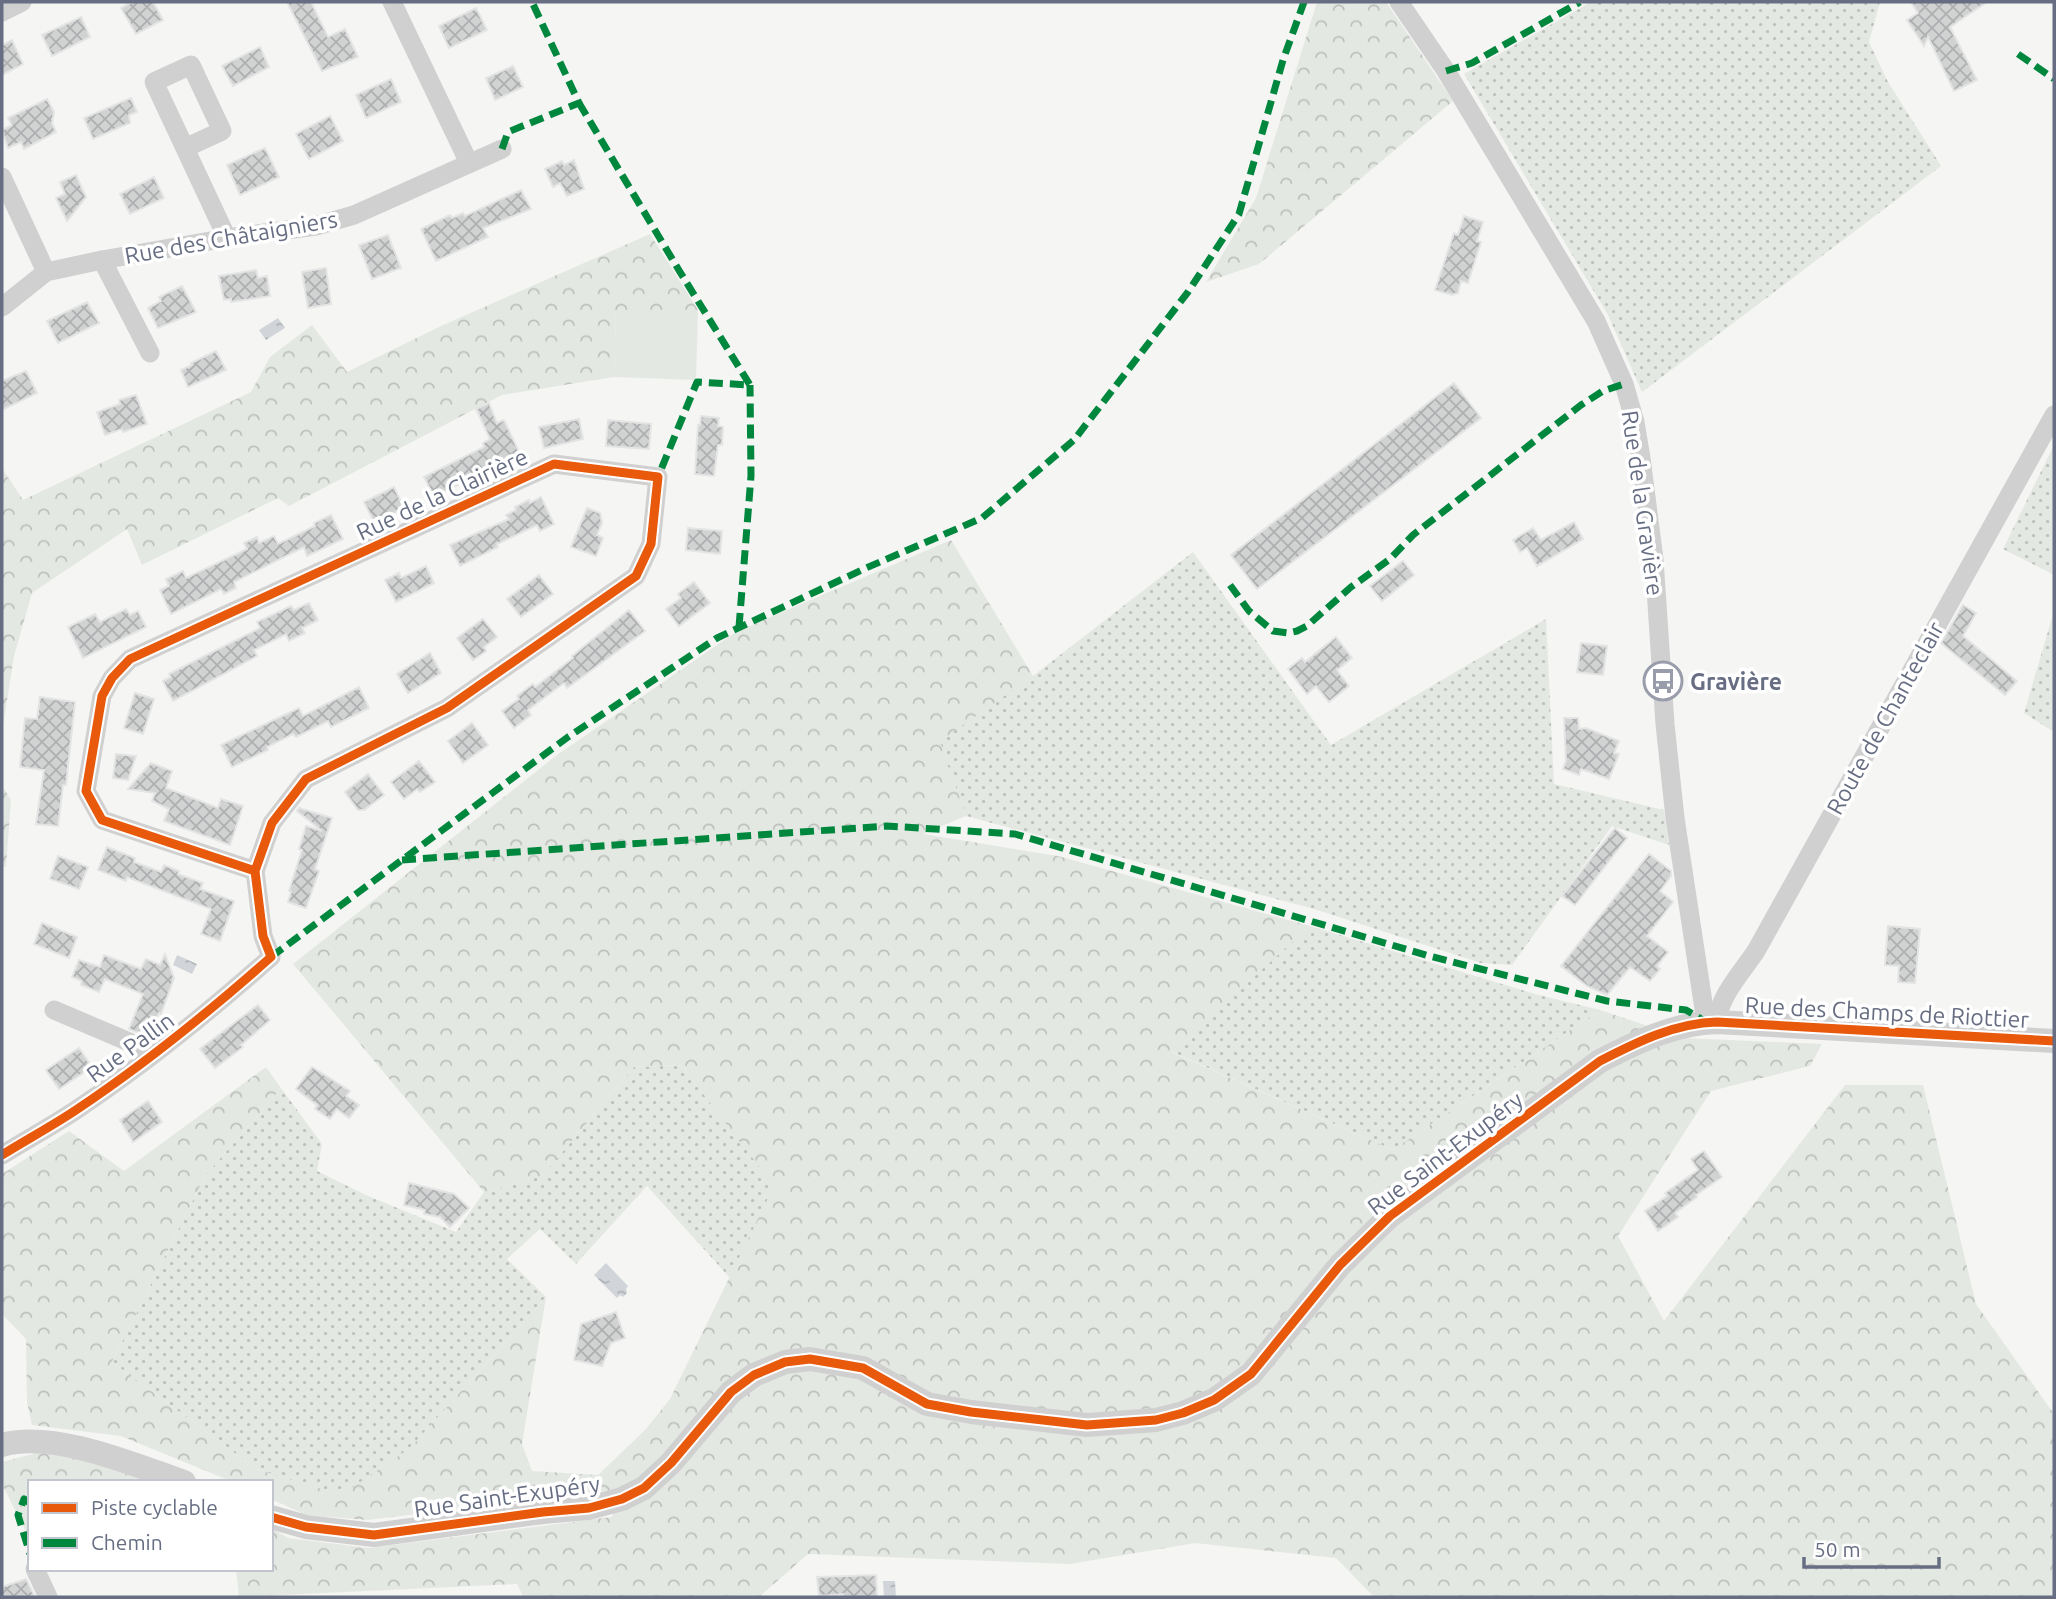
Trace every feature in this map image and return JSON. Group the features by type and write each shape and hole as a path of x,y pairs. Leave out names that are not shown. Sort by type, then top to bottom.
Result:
{"street":[{"path":"2,12 22,2"},
{"path":"392,2 469,163"},
{"name":"Rue de la Gravière","path":"1399,2 1446,71 1596,321 1628,397 1635,422 1654,559 1665,724 1675,818 1712,1022"},
{"path":"185,148 227,238"},
{"name":"Rue des Châtaigniers","path":"2,307 46,272 227,238 316,226 354,215 502,149"},
{"path":"2,177 46,272"},
{"path":"102,260 150,352"},
{"name":"Route de Chanteclair","path":"1712,1022 1729,990 1756,951 2054,415"},
{"name":"Rue de la Clairière","path":"255,871 102,820 86,791 102,696 112,678 130,659 554,464 658,477 651,544 636,576 447,708 306,779 272,823 255,871 263,936 271,957"},
{"name":"Rue Pallin","path":"2,1155 75,1111 155,1053 214,1007 271,957"},
{"path":"54,1010 155,1053"},
{"name":"Rue des Champs de Riottier","path":"1712,1022 2054,1041"},
{"name":"Rue Saint-Exupéry","path":"273,1518 306,1527 374,1535 589,1508 622,1499 644,1488 671,1463 731,1392 754,1375 785,1362 810,1359 863,1367 927,1404 971,1412 1087,1425 1156,1419 1183,1413 1214,1400 1251,1374 1340,1265 1390,1216 1600,1061 1668,1031 1712,1022"},
{"path":"2,1445 40,1441 89,1451 178,1480"},
{"path":"36,1571 48,1597"}],"green space":[{"path":"1317,2 1386,2 1453,101 1259,264 1206,282 1256,198"},
{"path":"1591,2 1880,2 1869,42 1888,82 1941,166 1642,392 1608,315 1464,74"},
{"path":"650,234 698,310 616,311 614,377 502,395 289,506 278,498 142,565 127,529 32,593 14,656 2,733 2,468 23,500 251,392 270,357 312,325 347,372 441,326"},
{"path":"616,310 698,310 696,380 614,377"},
{"path":"2054,445 2054,575 2003,549"},
{"path":"951,540 1033,676 940,741 966,816 923,834 1058,856 1310,926 1171,1052 1393,1150 1600,1010 1684,1038 1822,1044 1810,1066 1711,1091 1618,1236 1664,1321 1845,1085 1923,1085 1976,1304 2054,1414 2054,1597 1374,1597 1336,1558 1195,1543 1070,1564 808,1554 759,1597 523,1597 517,1584 239,1597 236,1571 273,1571 273,1529 288,1538 369,1548 612,1517 620,1489 368,1520 306,1515 273,1500 273,1480 228,1480 121,1436 32,1425 27,1402 26,1339 2,1314 2,1174 69,1131 124,1171 266,1067 281,1088 205,1176 112,1362 256,1469 341,1495 409,1449 546,1297 522,1444 532,1471 598,1475 645,1430 670,1399 774,1186 681,1065 634,1067 542,1176 484,1192 293,964 557,755 736,632"},
{"path":"1193,552 1331,745 1546,619 1554,784 1664,810 1669,845 1612,826 1512,965 1481,963 1314,909 966,816 939,741 1033,676"},
{"path":"2054,611 2054,732 2024,713"},
{"path":"2,785 11,800 6,867 2,867"},
{"path":"1310,926 1535,994 1600,1010 1393,1150 1170,1051"},
{"path":"681,1065 775,1186 730,1278 647,1186 576,1264 540,1229 507,1259 546,1297 409,1449 341,1496 256,1469 112,1362 205,1176 281,1088 322,1144 317,1171 368,1196 456,1232 484,1192 542,1176 634,1067"},
{"path":"37,1453 112,1459 171,1480 28,1480 28,1536 2,1484 2,1462"}],"water":[{"path":"278,318 285,328 266,340 259,330"},
{"path":"177,955 197,964 192,974 173,965"},
{"path":"606,1263 628,1286 623,1297 620,1295 617,1298 594,1275"},
{"path":"883,1581 895,1581 896,1597 884,1597"}],"building":[{"path":"132,2 153,2 163,20 136,34 121,8"},
{"path":"287,2 311,2 328,37 345,29 358,57 322,71"},
{"path":"1911,2 1987,2 1950,27 1977,80 1954,91 1928,37 1924,46 1907,20 1918,13"},
{"path":"476,8 487,30 449,48 439,26"},
{"path":"81,17 90,37 52,56 42,35"},
{"path":"12,40 23,64 2,75 2,45"},
{"path":"260,47 269,67 233,86 222,66"},
{"path":"513,66 523,87 495,100 486,78"},
{"path":"391,79 401,102 366,118 356,95"},
{"path":"131,98 137,112 129,115 130,123 93,139 84,118"},
{"path":"47,99 54,112 52,123 56,132 24,149 21,142 8,148 2,130 12,125 8,118"},
{"path":"330,116 343,141 309,159 296,134"},
{"path":"265,148 279,177 240,195 227,165"},
{"path":"574,160 584,189 567,196 560,183 553,187 545,169 562,161 564,165"},
{"path":"76,175 86,197 67,221 56,198 65,194 60,182"},
{"path":"154,177 164,198 130,214 120,194"},
{"path":"521,190 531,209 483,228 488,237 436,261 421,229 450,215 452,218 463,213 465,216"},
{"path":"1464,216 1483,222 1477,241 1481,242 1468,283 1461,281 1458,293 1452,295 1435,290 1454,233 1458,235"},
{"path":"388,235 401,268 372,279 359,245"},
{"path":"326,268 331,304 308,308 302,272"},
{"path":"256,270 258,278 267,276 270,296 231,302 231,299 224,300 219,276"},
{"path":"182,286 196,312 158,328 148,308 161,301 159,297"},
{"path":"87,302 99,323 58,343 47,321"},
{"path":"216,351 226,370 188,387 181,370"},
{"path":"26,371 37,393 2,410 2,381"},
{"path":"1454,383 1481,418 1257,589 1231,555"},
{"path":"136,395 147,424 105,435 97,412 120,404 119,400"},
{"path":"489,403 497,423 504,420 520,454 434,497 424,477 484,447 483,443 490,439 476,409"},
{"path":"701,416 719,418 718,426 723,427 722,445 718,445 714,476 695,474"},
{"path":"579,419 583,439 544,448 539,427"},
{"path":"608,420 651,424 649,449 606,446"},
{"path":"394,487 404,508 376,526 364,502"},
{"path":"541,497 554,524 540,531 537,525 460,566 450,545 509,519 506,515 516,510 515,507"},
{"path":"587,508 600,513 602,523 597,535 603,538 596,556 571,547"},
{"path":"331,515 343,539 307,556 304,547 234,582 236,588 224,594 221,589 171,614 160,590 169,586 166,579 183,571 186,578 247,549 244,543 257,537 259,543 274,536 278,544"},
{"path":"1574,522 1583,539 1537,566 1527,548 1520,552 1513,540 1533,528 1541,540"},
{"path":"688,528 722,531 720,554 686,550"},
{"path":"1403,561 1414,575 1382,601 1370,586"},
{"path":"426,566 434,583 396,602 385,580 399,573 401,578"},
{"path":"539,575 553,594 521,617 507,599"},
{"path":"694,582 710,603 679,626 666,609 681,598 678,594"},
{"path":"309,603 318,620 302,628 305,633 289,641 286,634 254,650 257,656 173,701 163,681 171,677 169,674 260,628 257,622 291,606 294,610"},
{"path":"1963,605 1976,613 1963,636 2017,681 2005,695 1941,643"},
{"path":"126,609 130,615 138,611 146,627 83,658 68,627 95,614 100,622"},
{"path":"629,610 645,631 567,688 564,683 528,710 531,715 514,728 502,711 519,699 517,696 533,684 535,687 573,658 572,656"},
{"path":"483,619 497,637 484,647 486,651 473,660 457,638"},
{"path":"1336,637 1352,658 1337,670 1349,686 1329,702 1316,686 1307,694 1288,669 1302,658 1305,662"},
{"path":"1581,643 1607,646 1603,675 1577,672"},
{"path":"430,653 441,673 408,693 397,674"},
{"path":"359,687 369,708 331,727 328,721 296,737 293,734 267,747 268,750 232,767 221,745 299,708 303,716"},
{"path":"135,693 154,699 143,734 124,728"},
{"path":"40,697 75,702 66,785 63,785 58,826 36,824 44,770 20,767 25,718 37,719"},
{"path":"1564,718 1578,718 1579,729 1586,728 1619,741 1614,753 1619,754 1609,779 1581,769 1579,775 1563,769 1566,761"},
{"path":"472,723 488,745 463,763 448,741"},
{"path":"116,754 136,756 128,780 113,778"},
{"path":"419,761 435,782 420,792 417,789 404,799 391,782"},
{"path":"151,763 172,771 166,788 218,808 221,799 243,806 230,845 164,821 169,809 152,801 155,793 128,789"},
{"path":"368,774 384,795 364,810 358,810 345,792"},
{"path":"299,808 332,818 315,869 319,871 306,908 288,902 289,891 302,850 299,849 306,826 322,831 297,811"},
{"path":"1615,828 1627,838 1575,905 1562,896"},
{"path":"107,847 135,858 134,862 161,872 164,865 179,871 178,874 203,883 200,889 234,901 220,941 201,934 211,909 127,877 126,881 98,870"},
{"path":"1649,854 1671,871 1671,876 1660,891 1673,902 1647,936 1668,952 1657,966 1660,969 1650,981 1630,967 1607,995 1587,986 1561,966"},
{"path":"58,856 88,867 79,889 50,879"},
{"path":"42,923 77,937 69,958 34,944"},
{"path":"1888,926 1920,929 1915,983 1898,982 1899,966 1885,965"},
{"path":"165,954 174,978 161,1014 159,1013 157,1018 151,1016 144,1035 129,1029 143,994 105,979 99,992 81,985 82,981 72,977 79,960 100,967 104,955 141,969 146,959 160,965"},
{"path":"258,1005 270,1020 241,1045 243,1047 215,1068 200,1049"},
{"path":"79,1048 92,1067 59,1089 46,1070"},
{"path":"312,1067 350,1091 346,1096 359,1105 349,1118 337,1109 330,1119 315,1109 317,1105 296,1089"},
{"path":"148,1101 162,1122 133,1142 120,1120"},
{"path":"1704,1151 1722,1177 1696,1195 1697,1197 1675,1213 1678,1217 1658,1231 1645,1211 1698,1170 1691,1159"},
{"path":"409,1183 454,1194 469,1208 450,1227 440,1217 424,1214 425,1210 404,1205"},
{"path":"616,1312 625,1338 611,1343 602,1366 574,1360 581,1324"},
{"path":"876,1575 877,1597 843,1597 843,1594 819,1596 817,1577"},
{"path":"26,1579 35,1597 2,1597 2,1587"}],"marked path":[{"path":"502,149 508,132 579,103 532,2"},
{"path":"271,957 568,737 717,638 866,568 982,518 1074,440 1188,292 1239,214 1283,60 1304,2"},
{"path":"1446,71 1472,63 1580,2"},
{"path":"2018,54 2054,79"},
{"path":"579,103 750,385 697,382 658,477"},
{"path":"1230,585 1249,611 1273,631 1288,633 1307,626 1351,587 1390,559 1413,535 1581,405 1603,391 1624,384"},
{"path":"739,627 751,476 750,385"},
{"path":"402,860 887,826 1015,834 1429,956 1607,1001 1686,1010 1706,1022"},
{"path":"28,1502 24,1499 18,1515 28,1548"}],"cycle path":[{"path":"2,1155 67,1116 152,1056 271,957 263,936 255,871 102,820 86,791 102,696 112,678 130,659 554,464 658,477 651,544 636,576 447,708 306,779 272,823 255,871"},
{"path":"273,1518 306,1527 374,1535 589,1508 622,1499 644,1488 671,1463 731,1392 754,1375 785,1362 810,1359 863,1368 927,1404 971,1412 1087,1425 1156,1420 1183,1413 1214,1400 1251,1374 1340,1265 1390,1216 1600,1061 1642,1041 1686,1026 1717,1022 2054,1041"}],"place":[{"name":"Gravière","path":"1663,681"}]}
